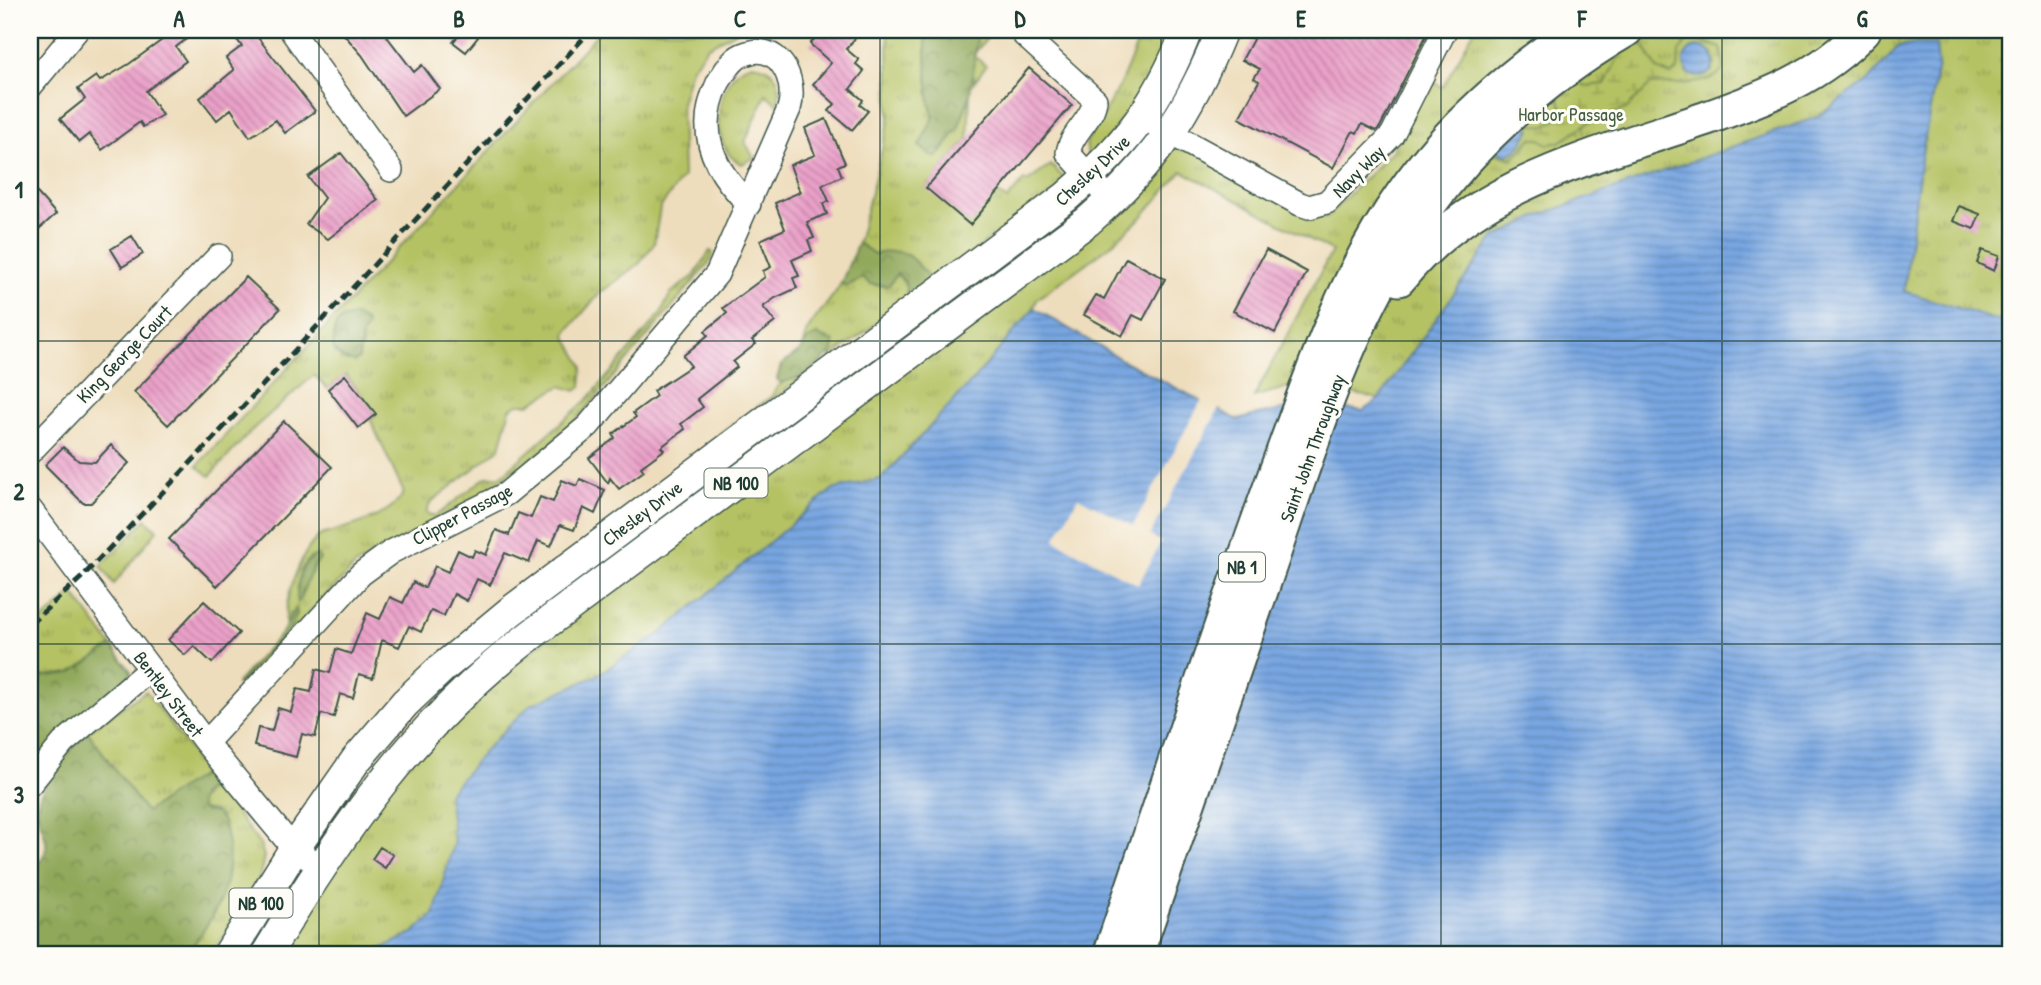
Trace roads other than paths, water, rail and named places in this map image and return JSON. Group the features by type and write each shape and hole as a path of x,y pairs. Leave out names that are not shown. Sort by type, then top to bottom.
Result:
{"highway":[{"path":"1404,191 1443,124 1538,30"},
{"name":"Saint John Throughway","path":"1110,955 1255,529 1329,327 1367,249 1404,191 1455,133 1509,81 1577,30"},
{"name":"Saint John Throughway","path":"1136,955 1311,447 1356,333 1385,272 1408,235 1461,166 1533,93 1584,55 1626,30"},
{"path":"1356,333 1414,260 1479,206 1542,175 1789,86 1836,58 1864,30"}],"main road":[{"name":"Chesley Drive","path":"228,955 294,849 356,760 405,703 511,611 1088,177 1125,143 1143,118 1171,69 1187,30"},
{"name":"Chesley Drive","path":"266,955 377,786 408,749 486,669 994,293 1111,201 1152,160 1171,134 1204,74 1222,30"},
{"path":"511,611 531,635"}],"street":[{"path":"30,88 77,30"},
{"path":"292,30 391,170"},
{"path":"1028,30 1024,35 1095,100 1093,110 1072,138 1068,153 1111,201"},
{"name":"Navy Way","path":"1143,118 1300,204 1318,206 1326,202 1392,135 1445,30"},
{"name":"Clipper Passage","path":"206,743 361,574 391,552 506,494 589,426 704,292 726,258 749,204 793,95 792,79 783,64 768,55 752,52 740,55 723,74 708,119 709,137 719,171 749,204"},
{"name":"King George Court","path":"30,452 219,256"},
{"name":"Bentley Street","path":"30,509 206,743 294,849 322,867"},
{"path":"30,784 63,743 150,668"}],"water":[{"path":"1936,44 1938,64 1920,165 1904,291 2011,325 2011,955 369,955 413,933 434,915 454,842 448,794 488,747 530,705 594,677 660,634 832,490 881,479 974,379 1034,308 1124,361 1238,420 1300,408 1363,411 1379,399 1493,239 1540,215 1817,117 1871,78 1898,47"},
{"path":"1699,47 1710,51 1714,62 1710,73 1699,77 1688,73 1684,62 1688,51"},
{"path":"1521,124 1531,129 1516,151 1506,155 1499,153 1497,149"}],"railway":[{"path":"30,624 81,578 199,454 591,30"}],"park label":[{"name":"Harbor Passage","path":"1571,114"}]}
